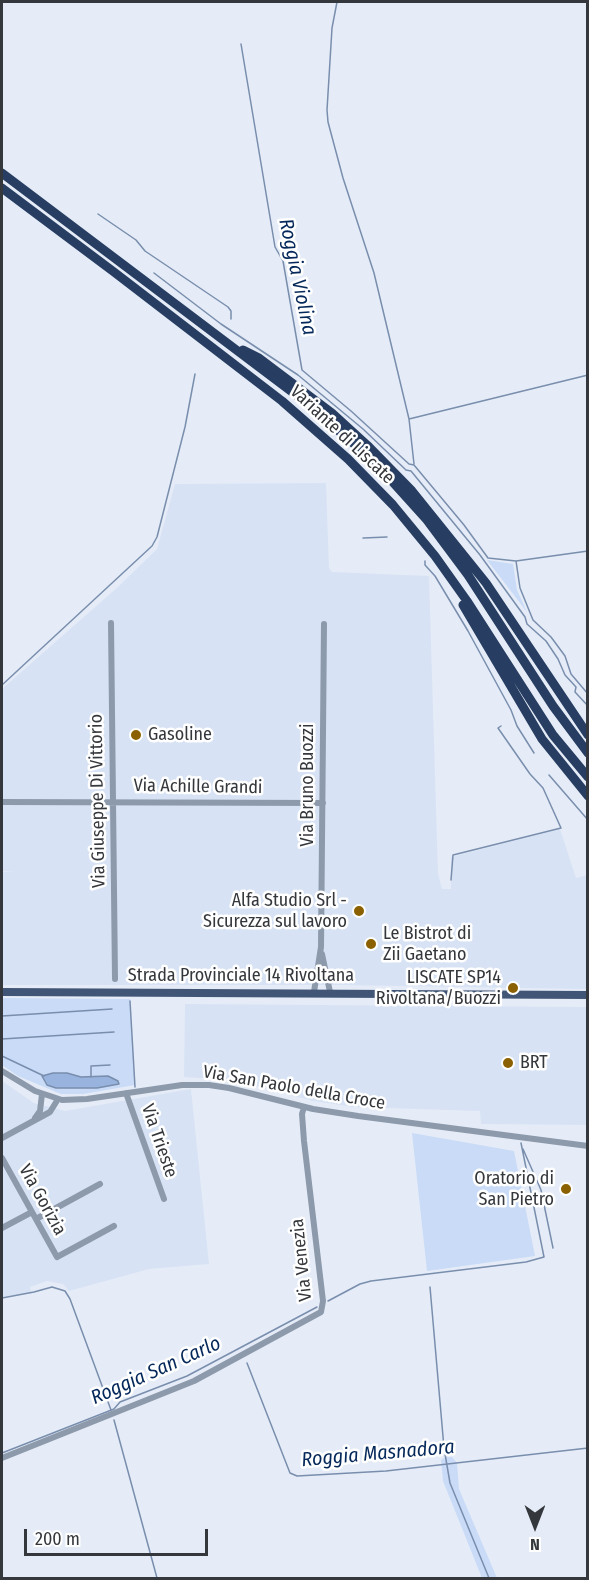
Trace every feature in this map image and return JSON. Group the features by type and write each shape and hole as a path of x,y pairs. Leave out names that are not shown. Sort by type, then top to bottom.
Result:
{"highway":[{"name":"Variante di Liscate","path":"2,173 325,418 360,449 405,495 468,574 553,706 588,753"},
{"name":"Variante di Liscate","path":"2,188 259,383 345,455 393,505 435,556 467,601 550,730 588,777"},
{"path":"226,342 259,358 306,393 367,445 412,491 486,583 588,735"},
{"path":"345,455 441,571 542,739 588,796"}],"main road":[{"name":"Strada Provinciale 14 Rivoltana","path":"2,992 588,995"}],"street":[{"name":"Via Giuseppe Di Vittorio","path":"111,623 115,979"},
{"name":"Via Bruno Buozzi","path":"314,992 321,947 324,624"},
{"name":"Via Achille Grandi","path":"2,802 322,803"},
{"name":"Via Bruno Buozzi","path":"321,947 330,992"},
{"name":"Via San Paolo della Croce","path":"2,1071 42,1094 58,1099 79,1100 182,1085 209,1085 304,1107 369,1118 588,1146"},
{"name":"Via Trieste","path":"126,1093 164,1199"},
{"path":"33,1121 40,1111 42,1094"},
{"path":"2,1138 50,1112 58,1099"},
{"name":"Via Venezia","path":"2,1458 194,1381 321,1312 323,1301 304,1141 302,1114 304,1107"},
{"name":"Via Gorizia","path":"2,1158 57,1257 114,1226"},
{"path":"36,1219 100,1184"},
{"path":"2,1228 32,1212"}],"shaded area":[{"path":"326,483 329,568 332,572 429,576 438,873 442,889 451,889 451,857 560,829 576,878 587,875 587,989 340,985 2,985 2,872 15,871 2,871 2,689 119,586 157,549 175,484"},
{"path":"487,560 513,564 517,590 527,612"},
{"path":"2,998 130,999 135,1085 83,1094 61,1094 18,1076 2,1065"},
{"path":"185,1004 587,1007 587,1125 481,1124 480,1111 354,1107 314,1101 230,1080 184,1077"},
{"path":"67,1073 81,1077 108,1076 118,1081 119,1084 97,1088 56,1088 47,1085 42,1076"},
{"path":"2,1081 34,1103 65,1111 191,1089 209,1264 149,1269 69,1291 63,1284 47,1281 30,1287 31,1292 2,1297"},
{"path":"412,1133 514,1151 535,1256 427,1271"},
{"path":"452,1457 457,1463 459,1489 497,1578 482,1578 443,1481 441,1460"}],"waterway":[{"name":"Roggia Violina","path":"337,2 332,28 328,122 343,178 374,273 409,419 414,464"},
{"name":"Roggia Violina","path":"241,44 275,247 283,261 302,370 409,464 414,465 488,558 516,561 588,551"},
{"path":"98,214 136,240 145,251 228,307 231,311 231,319"},
{"path":"154,273 221,324 298,375 363,429 406,470 411,471 480,555 525,617 527,624 546,641 565,675 576,687 575,692 588,706"},
{"path":"2,685 152,546 157,537 185,427 195,374"},
{"name":"Roggia Violina","path":"409,419 588,375"},
{"path":"363,538 387,537"},
{"path":"425,561 425,565 435,576 468,631 511,710 517,726 534,753"},
{"path":"516,561 520,588 533,620 551,637 565,656 571,674 588,694"},
{"path":"451,880 453,855 561,828 543,788 530,774 498,728 501,726"},
{"path":"549,775 588,820"},
{"path":"130,1001 135,1087"},
{"path":"2,1016 112,1009"},
{"path":"2,1039 114,1032"},
{"path":"2,1056 44,1076"},
{"path":"91,1077 91,1066 110,1065"},
{"name":"Roggia San Carlo","path":"328,1301 360,1284 371,1281 526,1262 544,1257 521,1143"},
{"path":"523,1149 541,1190 553,1248"},
{"path":"2,1298 52,1287 65,1291 111,1410"},
{"path":"430,1287 444,1448 450,1483 489,1578"},
{"name":"Roggia San Carlo","path":"2,1453 114,1409 120,1402 187,1376 317,1307"},
{"name":"Roggia Masnadora","path":"247,1363 290,1473 297,1476 386,1471 588,1448"},
{"path":"114,1420 157,1578"}],"place":[{"name":"Gasoline","path":"136,735"},
{"name":"Alfa Studio Srl - Sicurezza sul lavoro","path":"359,911"},
{"name":"Le Bistrot di Zii Gaetano","path":"371,944"},
{"name":"LISCATE SP14 Rivoltana/Buozzi","path":"513,988"},
{"name":"BRT","path":"508,1063"},
{"name":"Oratorio di San Pietro","path":"566,1189"}]}
